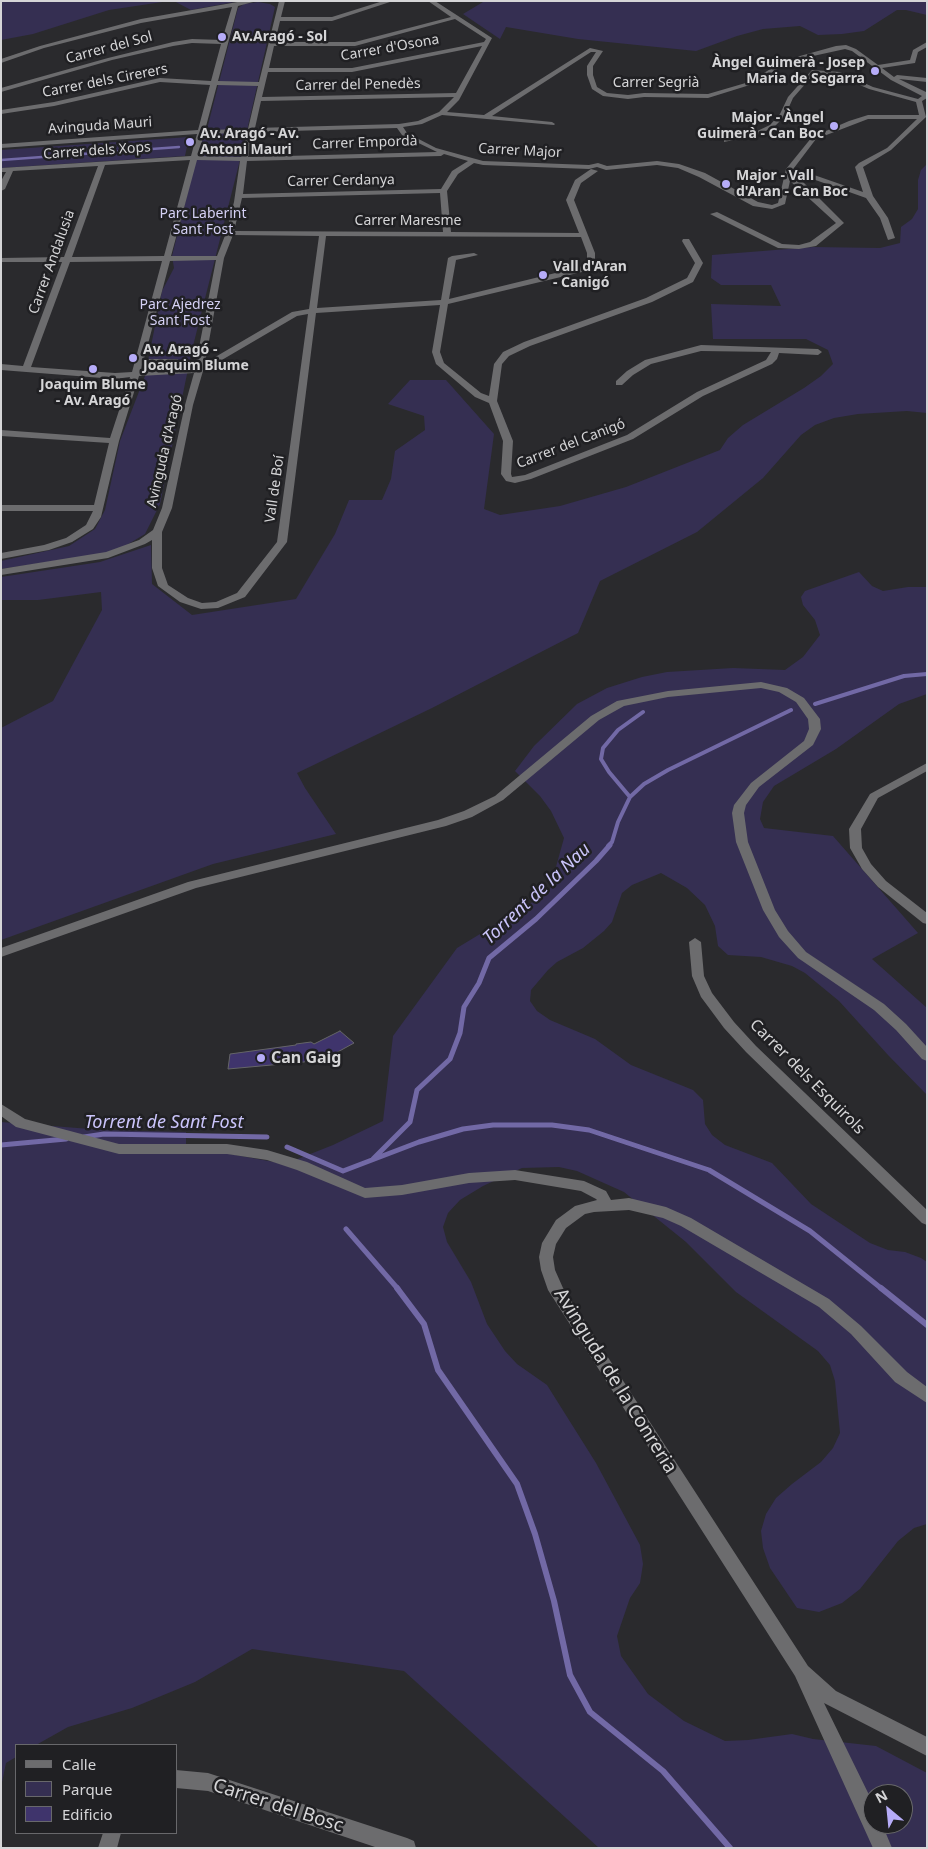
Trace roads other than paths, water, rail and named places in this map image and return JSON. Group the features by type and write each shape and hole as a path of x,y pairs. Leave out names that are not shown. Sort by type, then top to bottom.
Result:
{"street":[{"path":"1,60 42,47 141,22 254,1"},
{"name":"Avinguda d'Aragó","path":"1,572 108,555 142,542 158,532 167,508 199,366 220,258 230,232 239,196 244,158 282,1"},
{"path":"279,19 332,19 390,1"},
{"path":"431,1 489,38 459,95 441,113"},
{"path":"1,556 46,548 69,540 90,527 98,508 114,441 138,362 235,5"},
{"path":"272,44 355,44 457,18"},
{"name":"Carrer del Sol","path":"1,90 110,59 173,44 192,41 225,42"},
{"name":"Carrer d'Osona","path":"265,70 352,70 488,43"},
{"path":"876,67 913,62 915,51 927,44"},
{"name":"Carrer Segrià","path":"487,116 590,50 600,51 590,66 590,75 594,88 605,95 628,97 644,95 708,96 751,83 779,66 802,57 836,48 846,47 854,50 876,67"},
{"path":"876,67 888,76 924,93 925,96 919,101"},
{"path":"726,141 755,134 772,126 783,116 790,98 812,72 820,71 840,74 871,88 919,101"},
{"path":"888,76 927,80"},
{"name":"Carrer dels Cirerers","path":"1,112 48,105 160,80 262,84"},
{"name":"Carrer del Penedès","path":"258,99 459,95"},
{"path":"919,101 923,117"},
{"path":"441,113 487,116 552,124"},
{"name":"Avinguda Mauri","path":"1,146 201,132 399,126 420,122 441,113"},
{"path":"1,367 115,376 199,366 226,354 286,318 313,311 446,302 583,268 591,260 591,253 570,200 578,182 592,169 603,171 606,168 657,163 679,166 702,175 756,204 772,208 782,204 789,172 814,138 860,119 876,116 923,117"},
{"path":"891,238 884,218 862,180 859,167 861,164 889,149 923,117"},
{"name":"Carrer Major","path":"399,126 404,134 446,153 472,161 507,165 592,169"},
{"name":"Carrer Empordà","path":"194,158 446,153"},
{"name":"Carrer dels Xops","path":"1,170 194,158"},
{"path":"447,234 443,191 455,173 472,161"},
{"name":"Carrer Andalusia","path":"26,370 102,164"},
{"path":"1,189 11,169"},
{"path":"789,172 870,196"},
{"path":"714,214 781,246 799,247 814,244 840,223 789,172"},
{"name":"Carrer Cerdanya","path":"239,196 443,191"},
{"name":"Carrer Maresme","path":"230,232 585,235"},
{"name":"Vall de Boí","path":"158,532 157,568 163,586 193,605 209,606 234,600 241,595 262,570 282,542 323,233"},
{"path":"474,255 452,258 436,352 437,360 478,395 493,401 498,364 506,354 527,344 648,300 690,280 699,263 686,241"},
{"path":"1,260 220,258"},
{"path":"619,383 630,373 648,362 691,350 712,347 818,352"},
{"name":"Carrer del Canigó","path":"493,401 508,441 506,474 509,479 520,479 630,437 700,394 769,362 776,350"},
{"path":"138,362 199,366"},
{"path":"1,434 114,441"},
{"path":"1,508 98,508"},
{"path":"1,953 192,885 468,814 499,798 595,718 621,704 668,694 761,685 783,690 800,700 814,719 816,729 809,743 755,786 740,805 738,813 742,842 769,910 779,929 802,955 879,1007 901,1027 927,1056"},
{"path":"927,766 874,796 855,829 856,848 866,866 882,884 927,920"},
{"name":"Carrer dels Esquirols","path":"695,942 698,976 710,1000 729,1025 751,1049 927,1219"},
{"path":"1,1109 21,1123 120,1149 227,1150 267,1155 302,1166 351,1188 365,1192 402,1190 470,1178 515,1175 584,1186 601,1195 606,1204"},
{"name":"Avinguda de la Conreria","path":"927,1396 914,1389 856,1330 824,1303 686,1222 666,1213 629,1204 606,1204 580,1210 561,1224 549,1243 546,1257 548,1270 556,1290 802,1672 830,1697 927,1747"},
{"path":"802,1672 820,1715 856,1786 883,1848"},
{"name":"Carrer del Bosc","path":"178,1779 208,1782 407,1848"},
{"path":"107,1848 112,1834"}],"waterway":[{"path":"1,160 179,147"},
{"name":"Torrent de la Nau","path":"815,704 904,676 927,674"},
{"name":"Torrent de la Nau","path":"630,797 644,784 668,770 791,710"},
{"path":"630,797 609,772 601,759 603,748 618,730 643,712"},
{"name":"Torrent de la Nau","path":"608,846 612,842 618,822 630,797"},
{"name":"Torrent de la Nau","path":"373,1159 410,1122 417,1090 450,1059 460,1033 464,1007 479,983 489,958 536,919 610,845"},
{"path":"287,1147 343,1171 419,1142 463,1129 493,1125 552,1125 589,1130 709,1170 810,1231 882,1289"},
{"name":"Torrent de Sant Fost","path":"84,1137 104,1134 267,1137"},
{"name":"Torrent de Sant Fost","path":"1,1145 66,1139"},
{"path":"346,1229 398,1289"},
{"path":"397,1288 424,1324 438,1370 517,1484 535,1534 554,1601 570,1675 590,1712 663,1771 730,1848"},
{"path":"881,1288 927,1325"}],"place":[{"name":"Av.Aragó - Sol","path":"222,37"},
{"name":"Àngel Guimerà - Josep Maria de Segarra","path":"875,71"},
{"name":"Major - Àngel Guimerà - Can Boc","path":"834,126"},
{"name":"Av. Aragó - Av. Antoni Mauri","path":"190,142"},
{"name":"Major - Vall d'Aran - Can Boc","path":"726,184"},
{"name":"Vall d'Aran - Canigó","path":"543,275"},
{"name":"Av. Aragó - Joaquim Blume","path":"133,358"},
{"name":"Joaquim Blume - Av. Aragó","path":"93,369"},
{"name":"Can Gaig","path":"261,1058"}],"park label":[{"name":"Parc Laberint Sant Fost","path":"203,222"},
{"name":"Parc Ajedrez Sant Fost","path":"180,314"}]}
